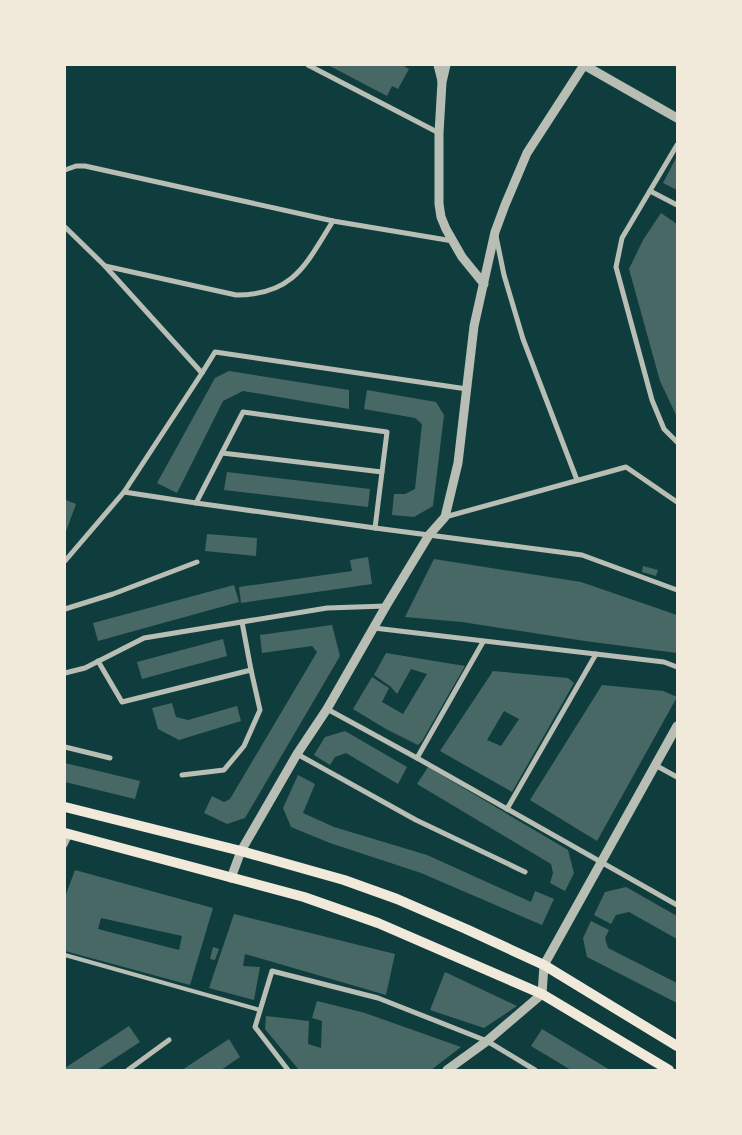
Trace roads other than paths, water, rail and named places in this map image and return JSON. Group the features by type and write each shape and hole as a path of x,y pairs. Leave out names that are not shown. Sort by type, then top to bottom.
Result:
{"main road":[{"path":"65,807 241,851 344,880 396,899 544,964 677,1046"},
{"path":"67,834 304,897 378,923 542,994 669,1070"}],"street":[{"path":"308,65 439,133"},
{"path":"438,65 442,82"},
{"path":"446,65 442,82 439,133 438,204 446,229 462,257 484,284"},
{"path":"231,878 241,851 296,754 327,709 428,535 445,517 458,463 474,326 495,232 527,153 585,65 677,118"},
{"path":"677,144 622,238 616,267 652,400 664,429 677,442"},
{"path":"65,170 76,166 85,166 333,221 453,241"},
{"path":"650,191 677,206"},
{"path":"105,266 236,295 262,293 280,286 305,265 333,221"},
{"path":"65,227 105,266 202,373"},
{"path":"495,232 504,275 523,339 577,480"},
{"path":"65,561 124,492 215,352 467,390"},
{"path":"196,503 243,412 387,432 375,528"},
{"path":"222,453 382,472"},
{"path":"445,517 626,466 677,502"},
{"path":"124,492 582,555 677,590"},
{"path":"65,609 112,594 197,562"},
{"path":"65,672 85,668 144,638 327,608 386,606"},
{"path":"182,774 224,770 244,746 260,710 242,622"},
{"path":"374,628 664,662 677,667"},
{"path":"417,758 482,642"},
{"path":"507,809 596,654"},
{"path":"98,661 122,702 251,670"},
{"path":"327,709 677,905"},
{"path":"447,1070 488,1041 542,994 544,964 677,726"},
{"path":"65,747 110,758"},
{"path":"296,754 416,820 524,872"},
{"path":"655,765 677,777"},
{"path":"65,845 67,834"},
{"path":"288,1070 255,1027 272,971 378,998 488,1041 535,1070"},
{"path":"128,1070 169,1040"}],"lane":[{"path":"65,955 260,1010"}]}
